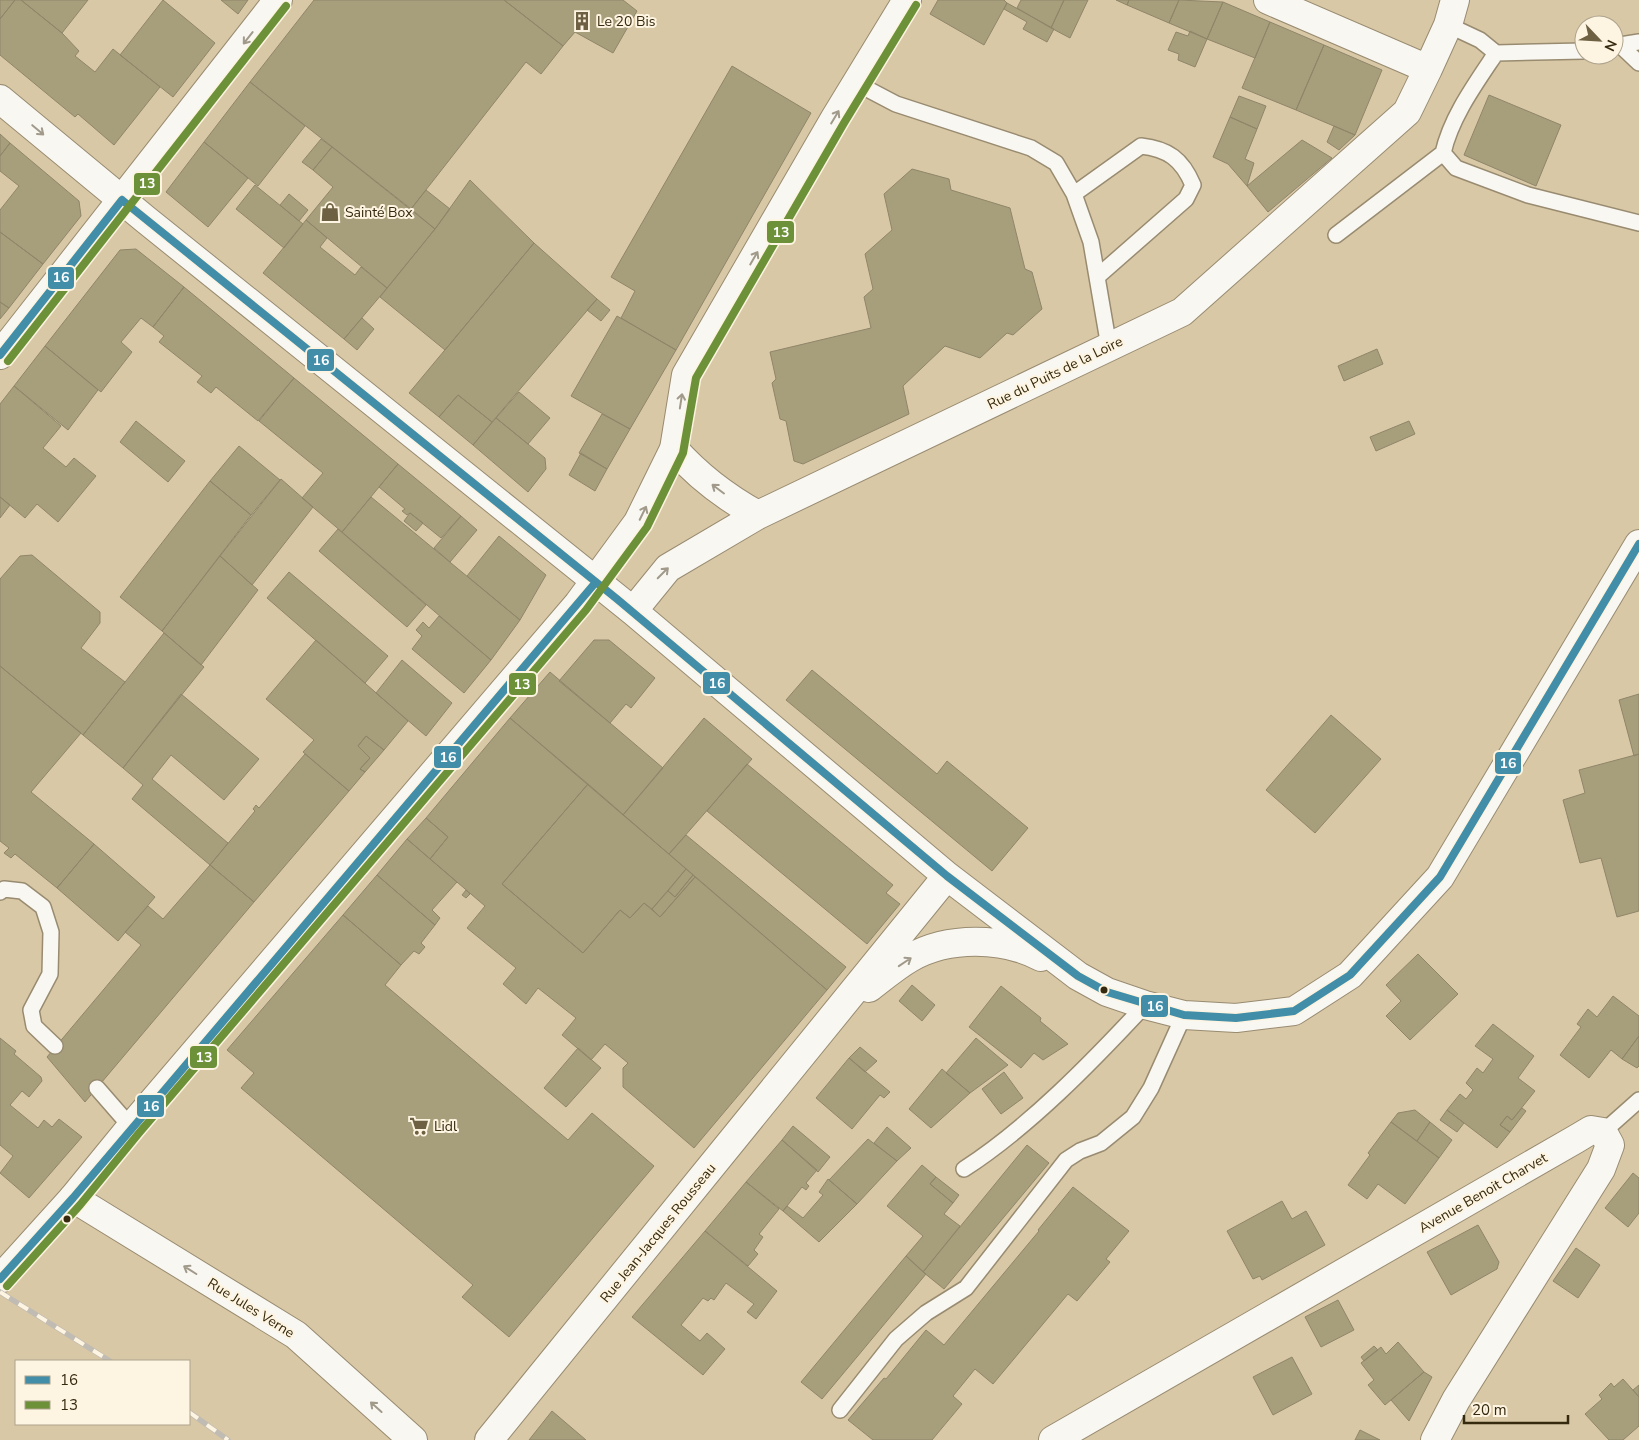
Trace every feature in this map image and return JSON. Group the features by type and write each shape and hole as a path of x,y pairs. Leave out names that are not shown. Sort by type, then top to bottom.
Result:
{"street":[{"path":"0,356 278,0"},
{"path":"0,1278 73,1198 131,1127 596,582 638,522 674,450 686,375 856,83 907,0"},
{"path":"1268,0 1428,68"},
{"name":"Rue du Puits de la Loire","path":"633,611 668,568 758,515 1182,312 1406,112 1452,13"},
{"path":"0,99 122,200 633,611 947,876 1078,976 1107,992 1145,1005 1184,1014 1236,1018 1294,1011 1350,975 1440,877 1639,544"},
{"path":"674,450 691,469 740,505 758,515"},
{"name":"Rue Jean-Jacques Rousseau","path":"489,1440 947,876"},
{"name":"Rue Jean-Jacques Rousseau","path":"827,1025 865,991 910,958 949,944 984,941 1028,950 1078,976"},
{"name":"Avenue Benoit Charvet","path":"1053,1440 1591,1130 1602,1132"},
{"path":"1435,1440 1456,1400 1600,1169 1610,1145 1602,1132"},
{"name":"Rue Jules Verne","path":"73,1198 296,1335 413,1440"}],"lane":[{"path":"1452,13 1496,53 1574,51"},
{"path":"1624,45 1639,42"},
{"path":"1624,52 1639,64"},
{"path":"1336,235 1444,153 1446,139 1466,100 1496,53"},
{"path":"856,83 896,104 1031,148 1056,163 1074,194 1091,242 1109,347"},
{"path":"1074,194 1141,146 1160,148 1186,167 1193,185 1186,199 1097,277"},
{"path":"1444,153 1456,168 1528,195 1639,223"},
{"path":"0,892 4,889 22,891 43,907 51,932 50,974 31,1010 34,1026 55,1046"},
{"path":"964,1169 984,1156 1028,1119 1112,1040 1145,1005"},
{"path":"840,1410 896,1339 926,1313 966,1288 1066,1160 1080,1151 1101,1143 1133,1117 1151,1088 1184,1014"},
{"path":"97,1088 131,1127"},
{"path":"1602,1132 1639,1100"}],"building":[{"path":"0,0 15,0 0,19"},
{"path":"15,0 21,0 62,33 79,51 75,56 95,72 113,49 160,87 114,145 78,114 75,117 0,55 0,19"},
{"path":"21,0 88,0 62,33"},
{"path":"163,0 215,43 173,97 120,55"},
{"path":"221,0 248,0 238,14"},
{"path":"314,0 504,0 563,46 541,74 526,62 411,209 250,82"},
{"name":"Le 20 Bis","path":"504,0 623,0 637,11 613,53 575,32 563,46"},
{"path":"938,0 1004,0 1007,3 984,45 930,14"},
{"path":"1021,0 1064,0 1051,28 1017,8"},
{"path":"1064,0 1088,0 1070,38 1051,28"},
{"path":"1116,0 1129,0 1127,5"},
{"path":"1129,0 1179,0 1169,23 1127,5"},
{"path":"1179,0 1223,2 1207,39 1169,23"},
{"path":"1223,2 1270,22 1255,58 1207,39"},
{"path":"1007,3 1054,29 1047,42 1023,29 1027,22 1004,9"},
{"path":"1270,22 1324,45 1296,110 1242,88"},
{"path":"1190,31 1207,39 1195,67 1178,60 1179,54 1168,50 1176,32 1188,36"},
{"path":"1324,45 1382,70 1355,135 1296,110"},
{"path":"732,66 811,113 676,350 621,318 635,291 611,277"},
{"path":"250,82 305,126 258,186 204,142"},
{"path":"1489,95 1561,125 1536,186 1464,155"},
{"path":"1239,96 1266,106 1257,129 1230,117"},
{"path":"1230,117 1257,129 1245,159 1254,163 1247,186 1228,164 1213,157"},
{"path":"1334,126 1355,135 1339,150 1327,142"},
{"path":"0,134 10,143 0,156"},
{"path":"321,139 332,147 313,170 302,162"},
{"path":"1302,140 1332,158 1268,212 1247,186"},
{"path":"204,142 248,178 208,227 166,192"},
{"path":"10,143 79,201 81,216 43,264 0,232 0,210 19,186 0,171 0,156"},
{"path":"332,147 435,229 387,288 306,220 333,187 313,170"},
{"path":"912,169 949,179 951,190 1010,208 1025,269 1032,272 1042,309 1013,335 1007,333 980,358 945,346 903,386 909,414 803,464 794,461 786,421 780,419 772,383 776,379 770,352 871,328 864,297 873,289 865,254 892,230 884,194"},
{"path":"470,180 534,243 445,350 380,297 435,229"},
{"path":"255,185 303,224 284,248 236,209"},
{"path":"426,190 450,209 435,229 411,209"},
{"path":"289,194 308,210 299,221 280,205"},
{"path":"306,220 327,238 320,247 355,275 361,267 387,288 344,339 263,273"},
{"path":"0,232 43,264 9,308 0,302"},
{"path":"534,243 597,299 492,422 458,395 439,417 409,393"},
{"path":"136,249 184,287 153,327 141,318 121,342 132,352 101,392 45,346 120,250"},
{"path":"184,287 294,378 258,421 216,387 211,393 197,382 202,376 159,342 164,336 153,327"},
{"path":"597,299 610,310 601,321 587,310"},
{"path":"0,302 9,308 0,319"},
{"path":"617,316 676,350 630,429 571,396"},
{"path":"362,318 374,329 357,350 344,339"},
{"path":"45,346 98,390 68,430 14,386"},
{"path":"1377,349 1383,364 1344,381 1338,366"},
{"path":"294,378 398,464 342,532 302,498 323,473 259,421"},
{"path":"14,386 61,426 43,448 66,467 74,458 96,476 58,522 37,504 25,518 0,497 0,404"},
{"path":"519,392 550,418 528,444 496,418"},
{"path":"458,395 492,422 473,445 439,417"},
{"path":"602,414 630,429 607,469 579,453"},
{"path":"496,418 545,458 546,469 528,492 473,445"},
{"path":"136,421 185,461 168,482 120,442"},
{"path":"1409,421 1415,434 1376,451 1370,437"},
{"path":"239,446 280,480 251,515 210,481"},
{"path":"581,453 607,469 595,491 569,475"},
{"path":"398,464 461,516 441,538 410,513 407,515 402,511 405,509 379,487"},
{"path":"281,479 313,507 252,585 220,556"},
{"path":"210,481 251,515 162,631 120,597"},
{"path":"0,497 10,505 0,518"},
{"path":"371,497 520,620 491,660 342,532"},
{"path":"410,513 423,523 416,531 404,521"},
{"path":"461,516 477,530 450,562 434,548"},
{"path":"338,529 426,605 407,627 319,551"},
{"path":"499,536 546,575 520,620 467,576"},
{"path":"32,555 100,612 100,623 81,648 125,682 83,735 0,666 0,579 20,556"},
{"path":"220,556 258,590 201,665 162,631"},
{"path":"289,572 388,656 365,683 267,598"},
{"path":"439,616 491,660 464,693 412,649 422,636 416,630 423,622 429,628"},
{"path":"164,633 204,667 123,768 83,735"},
{"path":"316,640 408,721 384,750 366,736 358,746 370,758 360,769 365,772 349,791 303,752 314,740 266,699"},
{"path":"594,640 609,640 655,678 631,708 626,704 610,723 559,681"},
{"path":"402,660 452,703 426,736 376,693"},
{"path":"0,666 81,733 31,792 94,844 57,888 15,854 11,858 4,853 9,848 0,841"},
{"path":"812,670 937,774 947,761 1028,828 992,871 786,700"},
{"path":"550,672 663,768 623,815 510,718"},
{"path":"181,694 259,759 224,800 171,755 152,779 228,843 210,865 132,799 143,785 123,768"},
{"path":"1639,694 1639,754 1634,756 1619,700"},
{"path":"1331,715 1381,759 1315,833 1266,790"},
{"path":"510,718 588,784 502,884 583,953 620,910 630,918 644,903 660,917 695,877 827,990 694,1148 623,1087 623,1068 628,1063 605,1044 591,1060 562,1035 576,1018 538,988 526,1004 503,984 516,968 467,928 485,906 430,859 448,837 426,818"},
{"path":"704,718 752,759 669,854 623,815"},
{"path":"366,736 384,750 365,772 360,769 370,758 358,746"},
{"path":"305,754 349,791 254,902 210,865 255,811 253,809 256,805 259,808"},
{"path":"1639,754 1639,911 1617,917 1601,858 1580,863 1563,800 1585,793 1579,770"},
{"path":"747,764 893,885 886,893 900,904 867,944 707,811"},
{"path":"588,784 686,869 652,909 644,903 630,918 620,910 583,953 502,884"},
{"path":"426,818 448,837 430,859 407,839"},
{"path":"686,835 846,967 827,990 669,854"},
{"path":"407,839 457,882 432,910 440,918 435,925 377,875"},
{"path":"94,844 155,897 118,941 57,888"},
{"path":"210,865 254,902 85,1102 47,1057 141,945 125,932 148,906 163,919"},
{"path":"686,869 693,875 675,897 668,891"},
{"path":"377,875 435,925 421,943 425,947 419,954 414,951 401,965 343,915"},
{"path":"693,875 695,877 660,917 652,909 668,891 675,897"},
{"path":"466,890 470,894 466,898 462,895"},
{"name":"Lidl","path":"343,915 401,965 385,985 568,1140 592,1113 654,1166 509,1337 462,1297 473,1285 241,1088 254,1073 227,1050"},
{"path":"1418,954 1458,994 1410,1040 1386,1016 1401,1001 1386,985"},
{"path":"912,985 935,1005 922,1021 899,1001"},
{"path":"1001,986 1041,1018 1040,1021 1068,1044 1043,1060 1034,1053 1021,1068 969,1027"},
{"path":"1613,996 1639,1016 1639,1036 1622,1059 1611,1050 1589,1078 1560,1055 1581,1027 1577,1024 1588,1009 1597,1017"},
{"path":"1493,1024 1534,1056 1518,1078 1535,1091 1512,1120 1507,1116 1500,1125 1510,1132 1497,1148 1447,1110 1460,1094 1466,1099 1473,1090 1466,1083 1477,1068 1483,1073 1493,1059 1475,1046"},
{"path":"1639,1036 1639,1066 1637,1068 1622,1059"},
{"path":"0,1038 16,1051 14,1054 41,1077 42,1081 29,1097 22,1091 10,1105 38,1128 44,1120 52,1127 59,1119 82,1137 29,1198 0,1173 13,1156 0,1145"},
{"path":"976,1038 1008,1065 970,1093 946,1073"},
{"path":"860,1047 877,1061 865,1072 849,1058"},
{"path":"578,1048 601,1068 566,1107 544,1088"},
{"path":"849,1058 890,1092 884,1098 880,1095 852,1129 816,1098"},
{"path":"942,1069 970,1093 931,1128 909,1109"},
{"path":"1004,1072 1023,1098 1001,1114 982,1089"},
{"path":"1522,1108 1526,1111 1510,1132 1500,1125 1507,1116 1512,1120"},
{"path":"1415,1110 1430,1122 1417,1141 1391,1122 1398,1113"},
{"path":"1447,1110 1464,1123 1457,1132 1440,1120"},
{"path":"1391,1122 1439,1158 1405,1204 1378,1184 1367,1199 1348,1185 1370,1155 1368,1153"},
{"path":"1430,1122 1452,1140 1439,1158 1417,1141"},
{"path":"793,1126 830,1157 818,1172 782,1140"},
{"path":"887,1127 911,1148 897,1161 874,1143"},
{"path":"868,1139 897,1161 857,1204 829,1180"},
{"path":"782,1140 817,1170 806,1183 809,1186 806,1190 802,1187 783,1211 746,1182"},
{"path":"1027,1145 1049,1163 944,1289 923,1272"},
{"path":"922,1165 936,1177 930,1184 953,1203 944,1214 960,1226 923,1272 906,1256 923,1236 887,1206"},
{"path":"1633,1173 1639,1178 1639,1213 1628,1227 1605,1208"},
{"path":"936,1177 959,1195 953,1203 930,1184"},
{"path":"828,1179 857,1204 819,1242 783,1211 787,1206 803,1218 823,1195 819,1192"},
{"path":"746,1182 779,1209 759,1234 763,1237 754,1250 758,1254 748,1266 705,1231"},
{"path":"1073,1187 1129,1231 1106,1259 1110,1262 1077,1301 1068,1294 993,1384 975,1369 953,1396 962,1404 932,1440 873,1440 848,1420 884,1378 886,1379 926,1330 944,1345"},
{"path":"1282,1201 1292,1219 1306,1211 1325,1245 1262,1280 1260,1276 1253,1279 1227,1231"},
{"path":"1478,1225 1499,1262 1497,1269 1451,1295 1427,1252"},
{"path":"705,1231 777,1291 756,1319 747,1312 754,1304 726,1283 714,1300 711,1298 708,1301 703,1298 681,1325 700,1341 707,1333 725,1349 703,1375 632,1317"},
{"path":"1576,1248 1600,1265 1578,1298 1553,1281"},
{"path":"906,1256 926,1274 822,1399 801,1382"},
{"path":"1338,1300 1354,1330 1321,1347 1305,1317"},
{"path":"1398,1342 1424,1372 1385,1405 1368,1385 1374,1380 1361,1363 1381,1347 1386,1354"},
{"path":"1374,1346 1378,1350 1364,1361 1361,1357"},
{"path":"1292,1357 1312,1394 1273,1415 1253,1377"},
{"path":"1424,1372 1432,1377 1409,1421 1391,1400"},
{"path":"1623,1379 1639,1397 1639,1426 1623,1440 1609,1440 1585,1414 1602,1399 1599,1395 1611,1383 1614,1387"},
{"path":"1639,1385 1639,1397 1633,1390"},
{"path":"552,1411 586,1440 529,1440"},
{"path":"1360,1430 1380,1440 1355,1440"}],"railway":[{"path":"0,1292 108,1360"},
{"path":"190,1413 228,1440"}],"transit line":[{"name":"13","path":"7,1286 80,1205 139,1133 586,610 647,527 683,453 696,378 844,123 916,5"},
{"name":"13","path":"8,361 286,6"},
{"name":"16","path":"122,200 617,599 947,876 1078,976 1107,992 1184,1015 1236,1018 1294,1011 1350,975 1440,877 1639,544"},
{"name":"16","path":"0,355 122,200"},
{"name":"16","path":"0,1279 73,1198 596,582"}],"place":[{"name":"Le 20 Bis","path":"582,21"},
{"name":"Sainté Box","path":"330,212"},
{"name":"Lidl","path":"419,1126"}]}
